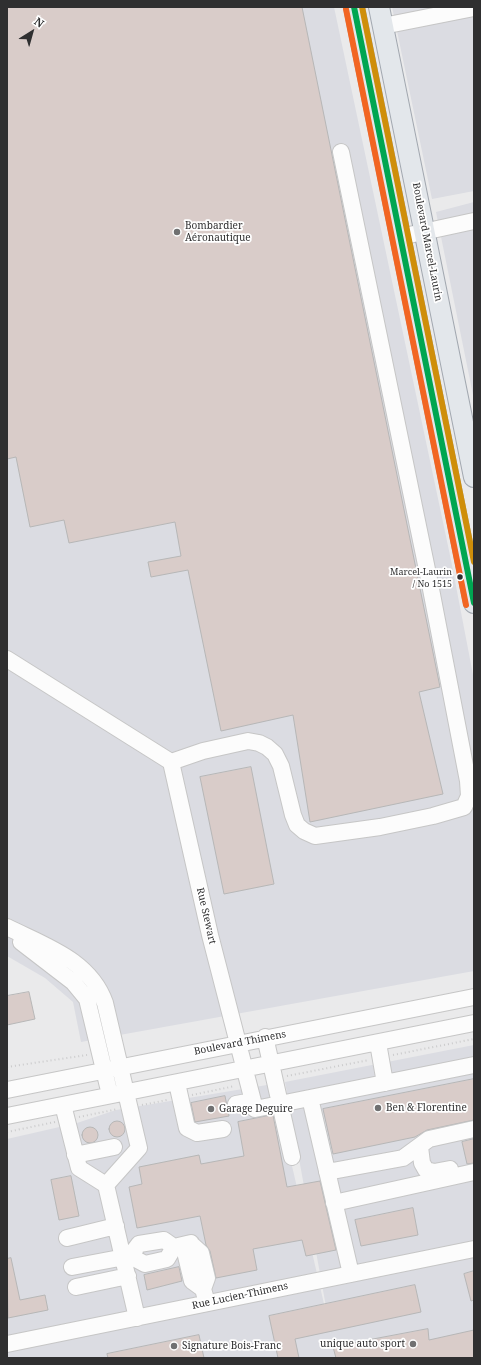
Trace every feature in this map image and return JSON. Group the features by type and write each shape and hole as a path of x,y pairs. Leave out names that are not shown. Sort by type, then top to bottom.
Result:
{"main road":[{"path":"354,7 474,602"},
{"name":"Boulevard Marcel-Laurin","path":"381,16 474,477"}],"street":[{"path":"381,16 474,8"},
{"path":"7,659 171,762 203,751 248,741 263,745 275,754 281,766 293,815 297,825 304,831 315,836 380,827 434,816 464,807 469,796 468,781 430,584 341,152"},
{"path":"400,236 474,221"},
{"name":"Rue Stewart","path":"171,762 210,935 253,1101"},
{"path":"7,927 72,961 92,977 106,1003 139,1148 106,1185"},
{"path":"7,931 73,982 83,993 91,1011 110,1096"},
{"name":"Boulevard Thimens","path":"7,1090 265,1037 474,997"},
{"path":"7,1116 474,1023"},
{"path":"265,1037 292,1157"},
{"path":"378,1043 386,1083"},
{"path":"236,1104 253,1101 255,1109 474,1065"},
{"path":"177,1083 187,1128 197,1133 223,1129"},
{"path":"310,1098 351,1274"},
{"path":"63,1105 79,1168 106,1185 116,1226 127,1256 128,1276 137,1318"},
{"path":"327,1172 403,1158 429,1139 474,1129"},
{"path":"75,1155 114,1147"},
{"path":"420,1147 422,1163 426,1170 434,1172 474,1164"},
{"path":"334,1203 474,1172"},
{"path":"67,1238 116,1226"},
{"path":"72,1268 127,1256 139,1244 164,1240 174,1247 191,1244 201,1253 207,1278 205,1296"},
{"name":"Rue Lucien-Thimens","path":"7,1344 137,1318 205,1296 351,1274 474,1249"},
{"path":"76,1287 128,1276"}],"path":[{"path":"390,1055 474,1039"},
{"path":"7,1067 84,1055"},
{"path":"283,1077 371,1060"},
{"path":"187,1096 237,1085"},
{"path":"138,1106 173,1098"},
{"path":"75,1118 118,1109"},
{"path":"7,1132 54,1122"}],"shaded area":[{"path":"7,7 334,7 451,560 474,680 474,971 81,1042 73,1002 45,978 7,956"},
{"path":"392,7 474,7 474,191 432,199"},
{"path":"474,202 474,400 436,212"},
{"path":"474,1045 474,1358 7,1358 7,1139 77,1123 116,1110 273,1084 331,1334 285,1082"}],"building":[{"name":"Bombardier Aéronautique","path":"7,7 302,7 440,687 419,692 443,794 310,822 293,715 221,731 188,570 151,577 148,562 181,556 175,522 69,543 64,520 30,527 16,457 7,459"},
{"path":"251,767 274,884 224,894 200,777"},
{"path":"29,992 35,1019 7,1025 7,996"},
{"path":"474,1079 474,1120 427,1130 415,1137 333,1154 323,1109"},
{"path":"225,1096 229,1116 195,1122 191,1103"},
{"path":"273,1115 287,1187 320,1181 336,1250 306,1256 302,1240 253,1249 257,1270 216,1278 210,1251 206,1245 200,1216 137,1228 129,1187 142,1184 139,1167 199,1155 201,1164 244,1156 238,1122"},
{"path":"114,1121 120,1121 125,1126 123,1135 120,1137 114,1137 109,1132 109,1126"},
{"path":"87,1127 93,1127 98,1132 96,1141 93,1143 87,1143 82,1138 82,1132"},
{"path":"474,1139 474,1163 467,1164 462,1142"},
{"path":"71,1176 79,1216 59,1220 51,1180"},
{"path":"413,1208 418,1235 361,1246 355,1220"},
{"path":"11,1258 20,1300 45,1295 48,1310 8,1318 7,1259"},
{"path":"179,1267 182,1281 147,1290 144,1275"},
{"path":"474,1271 474,1300 471,1301 464,1274"},
{"path":"415,1285 421,1312 295,1339 299,1358 278,1358 269,1316"},
{"name":"unique auto sport","path":"428,1329 429,1340 474,1330 474,1358 336,1358 333,1347"},
{"name":"Signature Bois-Franc","path":"199,1335 204,1358 108,1358 107,1354"}],"transit line":[{"path":"354,7 474,603"},
{"path":"362,7 474,562"},
{"path":"346,9 466,605"}],"place":[{"name":"Bombardier Aéronautique","path":"177,232"},
{"name":"Marcel-Laurin / No 1515","path":"460,577"},
{"name":"Ben & Florentine","path":"378,1108"},
{"name":"Garage Deguire","path":"211,1109"},
{"name":"unique auto sport","path":"413,1344"},
{"name":"Signature Bois-Franc","path":"174,1346"}]}
